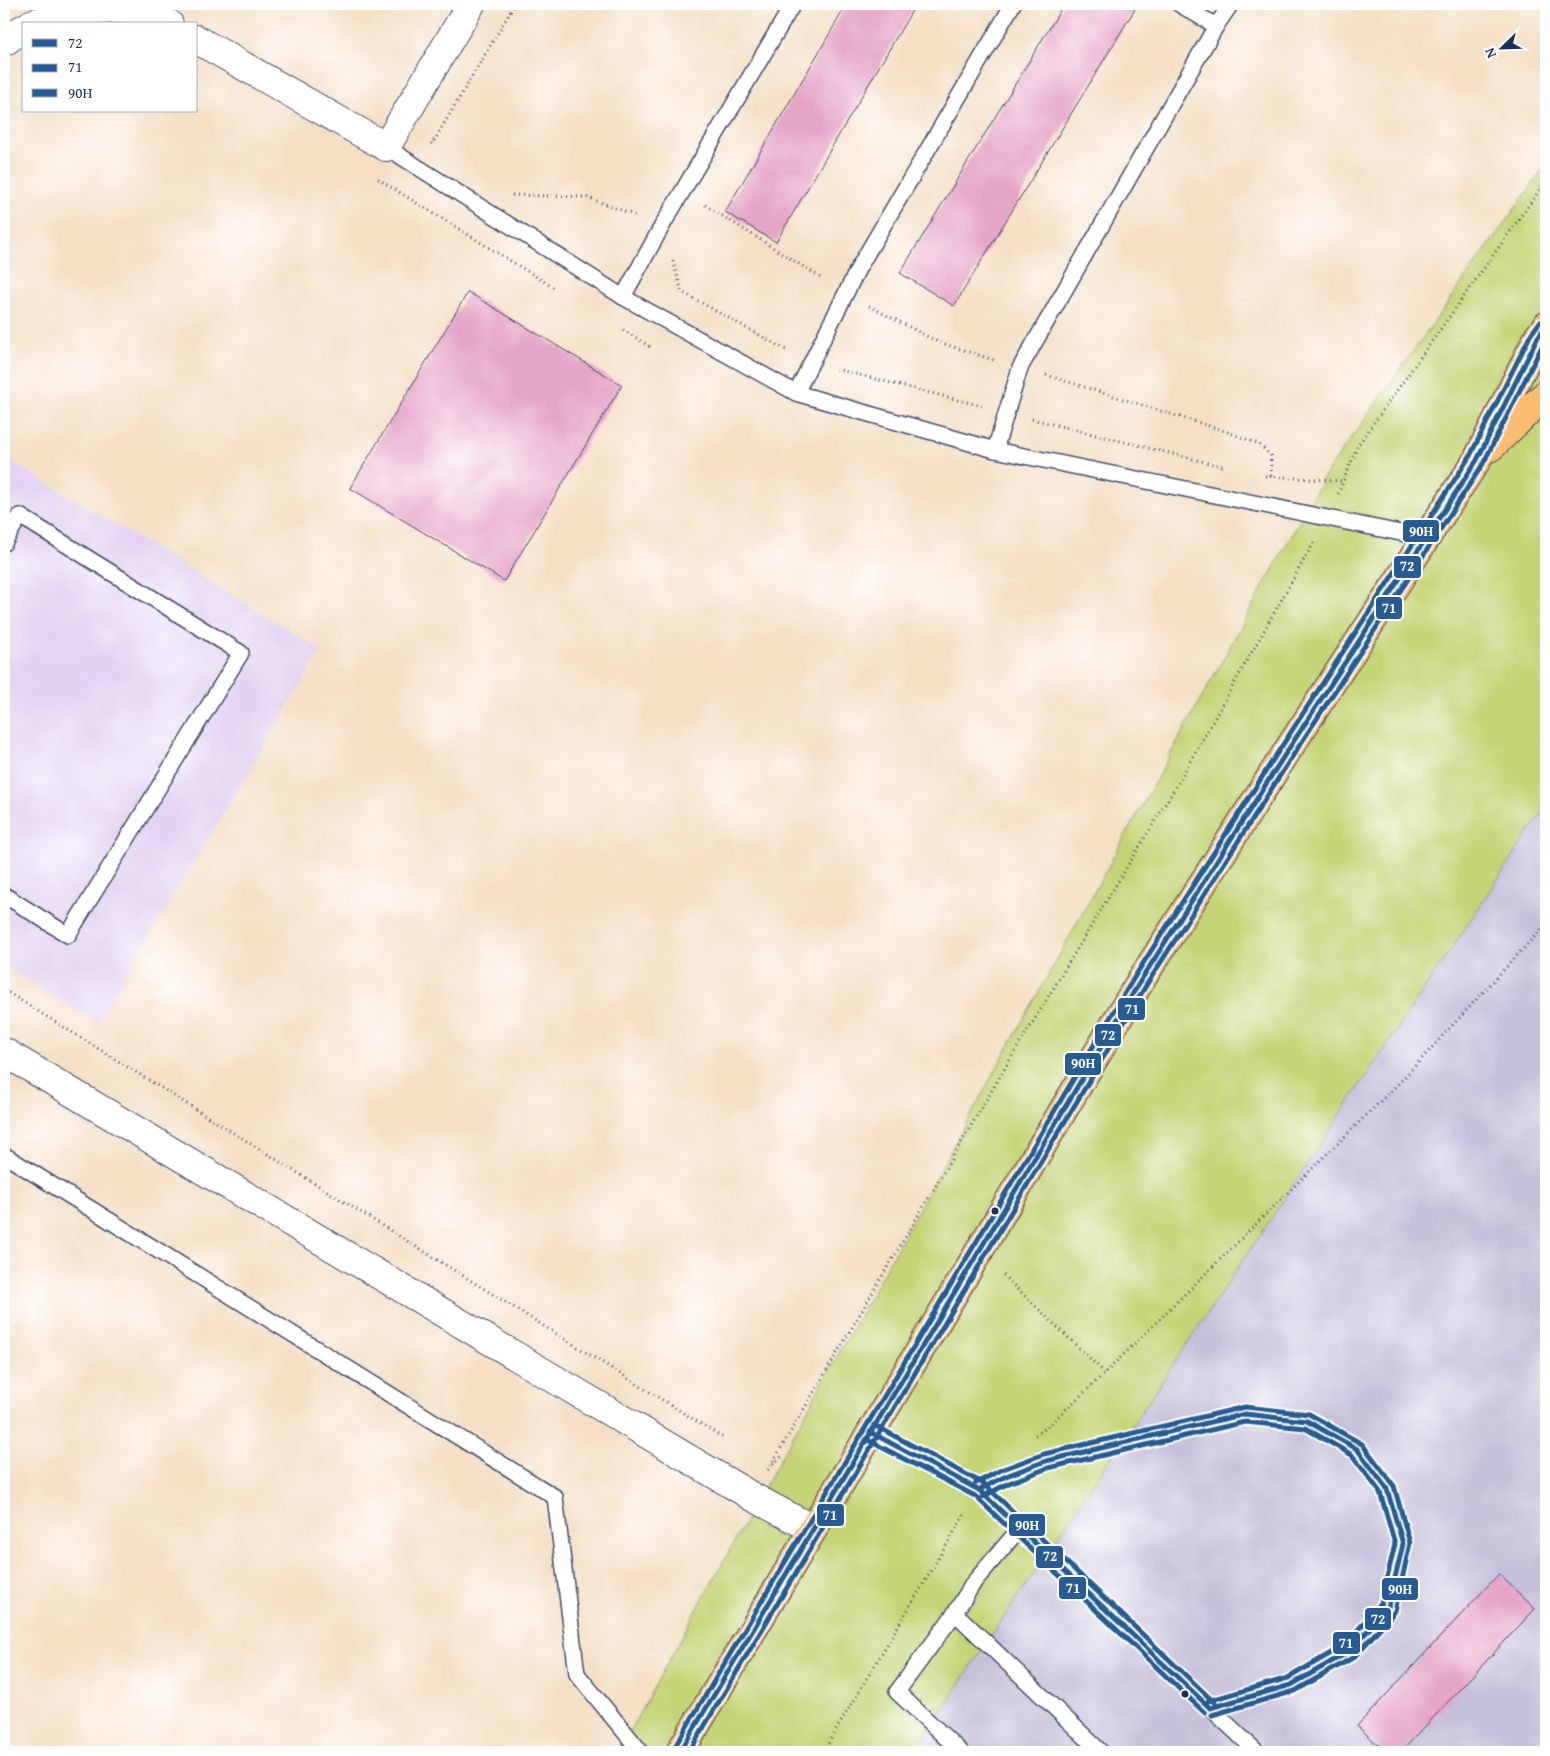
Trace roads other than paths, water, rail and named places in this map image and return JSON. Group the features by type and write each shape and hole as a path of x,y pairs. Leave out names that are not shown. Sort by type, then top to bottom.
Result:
{"main road":[{"path":"680,1752 1141,980 1477,460 1538,337 1546,326"},
{"path":"1477,460 1546,394"}],"street":[{"path":"198,40 386,148 471,4"},
{"path":"38,22 70,12 120,9 162,22"},
{"path":"4,42 22,29"},
{"path":"4,1052 753,1497 813,1529"}],"lane":[{"path":"623,296 662,226 793,4"},
{"path":"796,393 864,259 1013,4"},
{"path":"1179,4 1216,26"},
{"path":"995,450 1020,368 1216,26 1231,4"},
{"path":"386,148 623,296 796,393 995,450 1425,538"},
{"path":"4,543 20,516 241,652 68,935 4,895"},
{"path":"4,1155 555,1497 577,1674 641,1752"},
{"path":"979,1490 1006,1476 1046,1461 1245,1414 1307,1421 1357,1449 1387,1489 1403,1544 1388,1607 1350,1651 1291,1685 1210,1708"},
{"path":"870,1432 979,1490 1257,1752"},
{"path":"961,1752 897,1692 955,1613 974,1582 1020,1528"},
{"path":"955,1613 1101,1752"}]}
